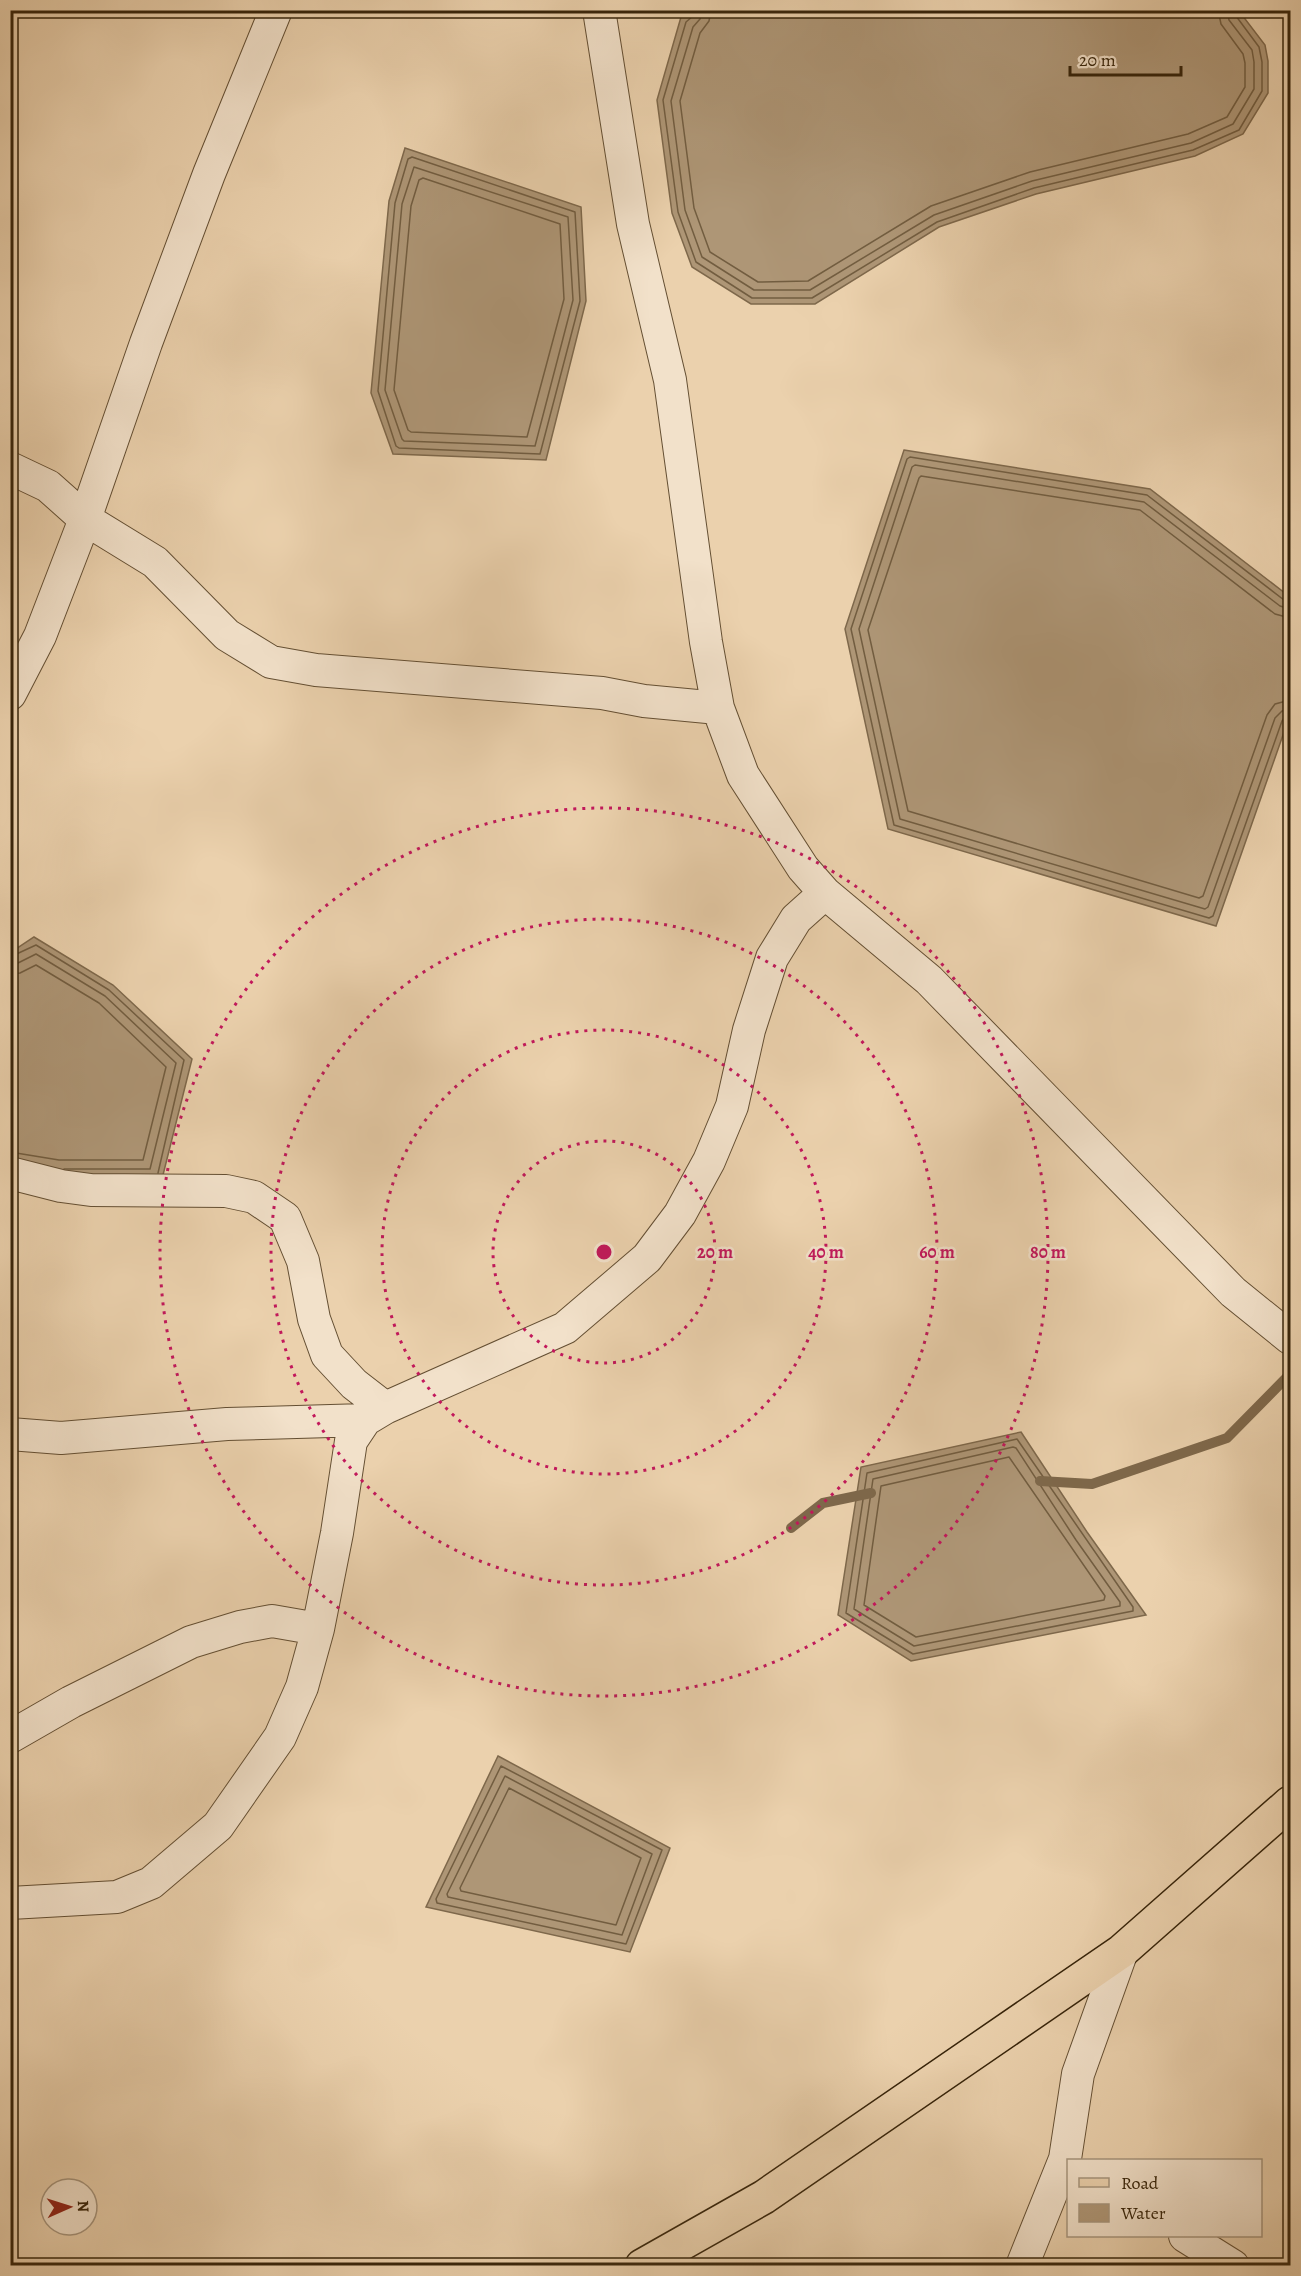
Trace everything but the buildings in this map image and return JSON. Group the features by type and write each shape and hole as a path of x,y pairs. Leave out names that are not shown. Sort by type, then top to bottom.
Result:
{"main road":[{"path":"642,2265 764,2197 1122,1951 1290,1803"}],"street":[{"path":"10,694 40,636 85,519 146,343 209,174 276,10"},
{"path":"599,10 633,224 670,380 706,642 718,708 743,775 803,868 825,893 929,980 1233,1292 1290,1338"},
{"path":"10,468 48,486 85,519 155,562 227,635 271,662 316,670 603,693 644,701 718,708"},
{"path":"10,1434 61,1438 375,1414 565,1328 648,1258 680,1214 709,1161 732,1106 749,1030 772,958 796,919 825,893"},
{"path":"10,1173 61,1186 91,1190 226,1191 254,1197 285,1218 303,1261 314,1319 327,1355 354,1384 375,1414"},
{"path":"10,1903 117,1897 151,1882 218,1826 280,1737 302,1686 318,1629 337,1533 351,1441 375,1414"},
{"path":"10,1737 71,1702 191,1642 240,1627 272,1621 318,1629"},
{"path":"1067,2159 1078,2074 1122,1951"},
{"path":"1022,2265 1067,2160"},
{"path":"1188,2237 1233,2265"}],"water":[{"path":"693,10 1239,11 1265,45 1268,61 1268,93 1243,134 1195,156 1036,194 939,227 815,304 751,304 692,267 672,213 657,100 681,17"},
{"path":"405,148 581,207 586,301 546,460 393,454 371,393 389,201"},
{"path":"904,450 1150,489 1290,597 1290,715 1216,926 888,829 845,629"},
{"path":"34,937 113,985 192,1059 161,1183 11,1174 10,953"},
{"path":"1021,1432 1087,1532 1146,1615 911,1661 838,1615 861,1467"},
{"path":"498,1756 670,1848 630,1952 426,1907"}],"waterway":[{"path":"1040,1481 1092,1484 1227,1438 1290,1374"},
{"path":"791,1528 823,1503 871,1493"}]}
